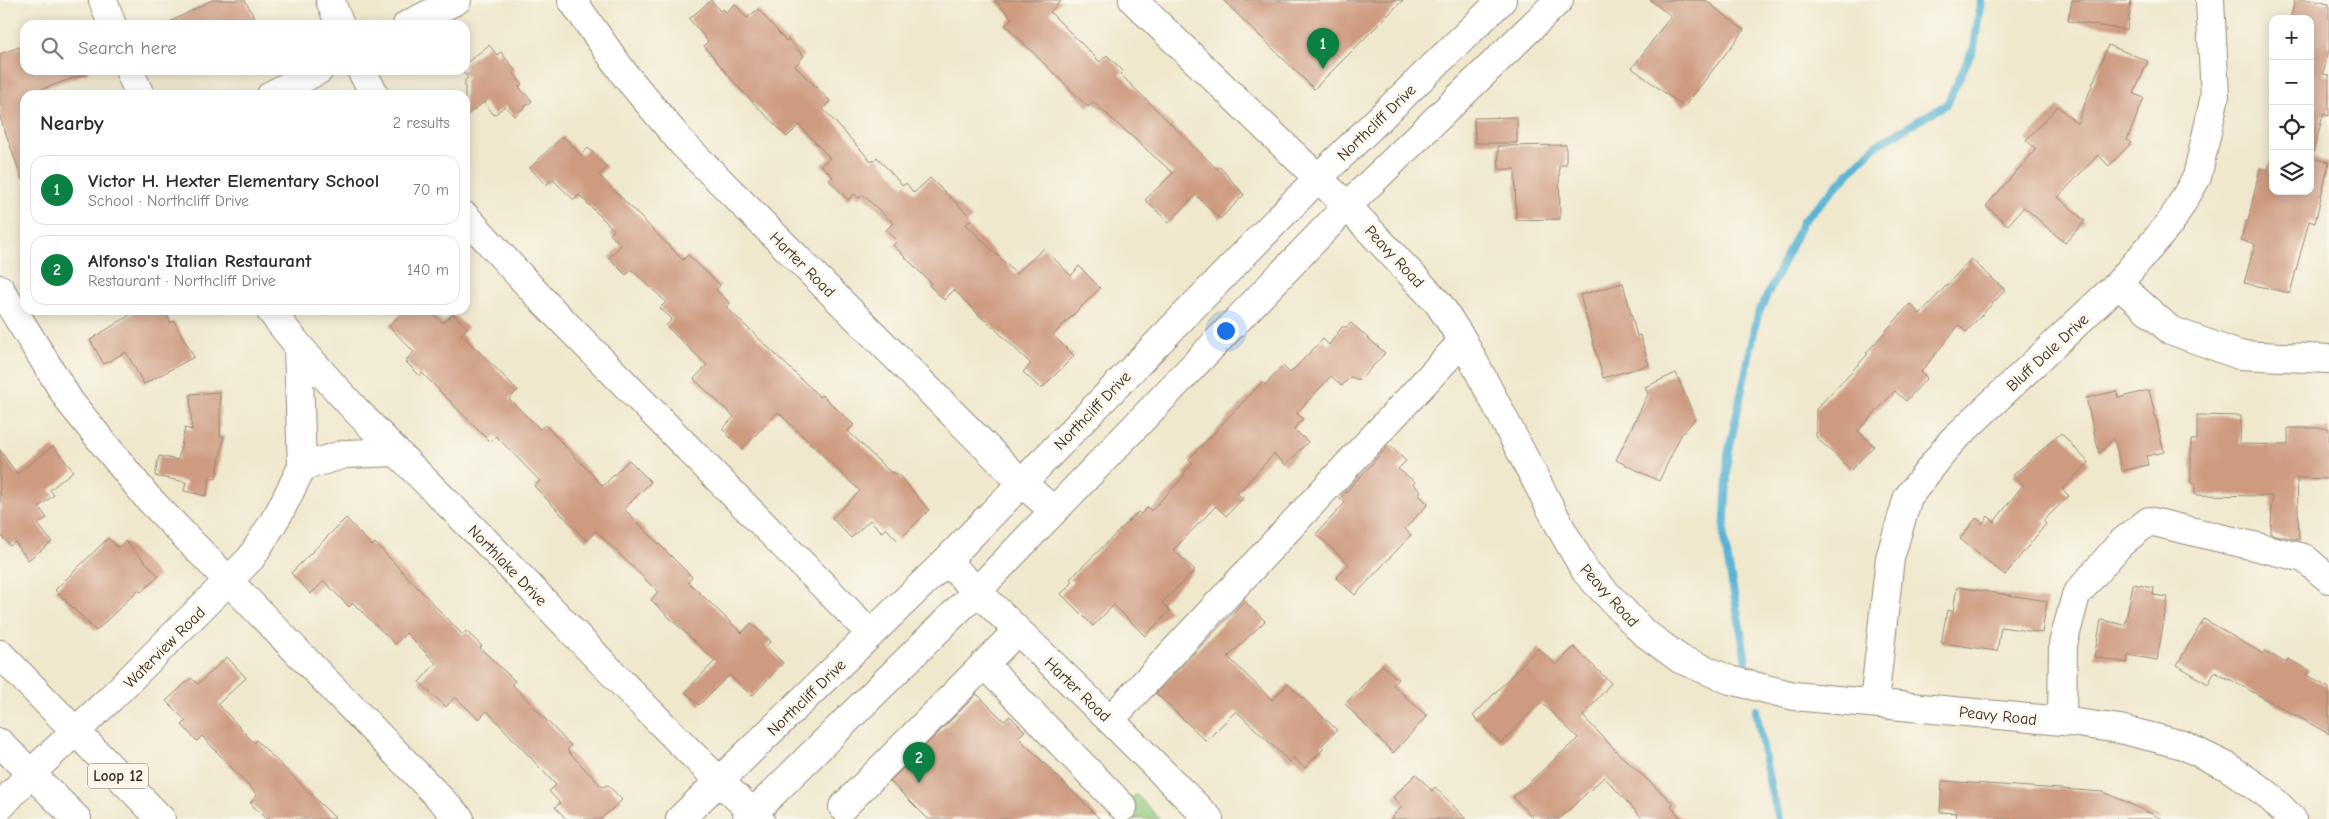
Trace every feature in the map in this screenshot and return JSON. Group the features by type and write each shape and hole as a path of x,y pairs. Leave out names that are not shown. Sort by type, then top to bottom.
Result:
{"street":[{"path":"103,0 110,20"},
{"path":"330,0 338,20"},
{"path":"418,20 457,0"},
{"name":"Harter Road","path":"572,0 625,75 683,144 1021,482 1054,511"},
{"name":"Peavy Road","path":"1133,0 1348,206 1439,304 1463,341 1563,532 1586,572 1642,631 1680,659 1730,680 1794,696 2062,721 2120,729 2183,745 2228,767 2267,794 2292,819"},
{"name":"Northcliff Drive","path":"680,819 946,562 1021,482 1318,178 1502,0"},
{"path":"753,817 977,591 1348,206 1559,0"},
{"name":"Bluff Dale Drive","path":"1874,703 1890,558 1908,497 1951,442 2118,284 2171,222 2197,177 2215,96 2210,0"},
{"path":"131,75 138,90"},
{"path":"281,90 309,75"},
{"path":"364,75 372,90"},
{"path":"470,221 552,310 871,634"},
{"path":"2118,284 2170,330 2239,355 2329,359"},
{"path":"0,289 70,402 147,497 460,819"},
{"name":"Northlake Drive","path":"274,315 298,347 397,452 720,781 753,817"},
{"path":"1110,720 1463,341"},
{"name":"Waterview Road","path":"0,807 30,774 75,733 230,582 251,558 279,513 302,466 298,347"},
{"path":"302,466 345,454 397,452"},
{"path":"2062,721 2063,644 2076,595 2121,543 2149,521 2304,558 2329,579"},
{"name":"Harter Road","path":"946,562 1110,720 1208,819"},
{"path":"844,815 1017,631"},
{"name":"Loop 12","path":"0,654 161,819"},
{"path":"984,664 1123,807"},
{"path":"0,743 77,819"}],"green space":[{"path":"1136,794 1160,819 1110,819"}],"building":[{"path":"212,0 245,0 255,20 174,20"},
{"path":"711,0 720,11 723,9 726,12 735,4 747,18 758,9 786,41 788,39 804,56 795,66 830,101 823,109 872,162 877,157 903,186 906,183 914,193 930,178 972,218 966,224 1016,274 1044,248 1071,276 1079,266 1100,288 1053,335 1074,356 1041,389 1023,372 1031,364 986,320 954,290 944,300 929,285 931,283 893,245 897,241 886,230 893,223 863,195 859,198 854,194 848,200 829,180 833,177 821,165 830,158 799,125 787,137 739,88 704,46 708,41 689,19"},
{"path":"994,0 1062,0 1050,12 1100,62 1107,55 1123,71 1120,74 1217,169 1220,167 1244,195 1220,219 1196,195 1169,223 1145,200 1173,173 1093,102 1088,107 1005,25 1012,18"},
{"path":"1223,0 1403,0 1314,89"},
{"path":"1650,0 1705,0 1744,30 1684,107 1632,68 1671,16"},
{"path":"2072,0 2131,0 2127,30 2068,21"},
{"path":"2295,0 2316,0 2329,3 2329,50 2323,74 2329,75 2329,116 2323,114 2314,150 2314,15 2291,15"},
{"path":"489,45 497,55 501,52 515,70 513,72 522,84 519,87 532,101 514,116 505,106 494,115 484,102 470,113 470,90 465,90 465,80 468,78 465,75 470,75 470,60"},
{"path":"2108,45 2148,61 2134,94 2144,98 2127,140 2131,143 2109,166 2098,155 2058,197 2085,221 2065,243 2024,207 2008,225 1986,206 2036,149 2026,140 2058,106 2077,124"},
{"path":"20,47 20,75 82,75 39,90 20,90 20,173 0,117 0,54"},
{"path":"1517,117 1517,143 1475,143 1474,118"},
{"path":"563,136 581,155 588,148 607,167 599,175 683,260 688,255 720,285 716,290 730,303 726,307 820,397 822,395 854,425 848,431 890,472 898,474 929,510 898,541 886,528 882,532 870,520 851,538 832,518 860,491 778,412 742,449 722,429 734,417 694,379 707,365 666,326 672,319 660,308 666,302 632,270 626,275 609,258 621,245 610,234 614,230 579,195 574,200 552,179 546,185 530,168"},
{"path":"1566,145 1566,165 1559,165 1560,219 1516,220 1515,169 1499,169 1498,146"},
{"path":"2314,158 2329,162 2315,223 2309,221 2290,293 2244,283 2255,244 2241,240 2246,221 2248,221 2260,168 2268,170 2269,166 2269,195 2314,195"},
{"path":"1971,259 2005,290 1966,332 1959,325 1921,372 1927,378 1906,401 1895,391 1858,431 1874,446 1851,470 1816,437 1816,409 1868,354 1866,353 1910,304 1920,314"},
{"path":"1623,283 1637,336 1640,335 1649,365 1603,378 1580,295"},
{"path":"130,315 167,315 171,323 174,321 194,357 144,384 126,352 104,364 90,340"},
{"path":"400,315 435,315 443,323 454,315 468,328 461,334 518,390 509,399 540,429 545,425 603,486 629,460 651,482 624,509 692,577 688,582 742,633 751,623 771,641 766,646 783,663 752,696 729,675 699,705 685,692 715,661 651,600 658,592 596,531 587,541 534,486 540,481 496,436 490,442 422,373 420,376 405,361 414,352 389,326"},
{"path":"1351,323 1385,353 1360,380 1350,377 1342,386 1331,376 1297,413 1303,419 1294,429 1308,442 1286,465 1274,454 1237,494 1243,498 1226,516 1216,506 1173,550 1195,570 1162,603 1170,611 1145,636 1114,605 1093,626 1061,594 1073,582 1070,579 1138,512 1141,514 1148,507 1151,511 1185,475 1183,474 1193,463 1189,459 1262,382 1265,385 1283,366 1290,373 1323,339 1329,345 1342,327 1347,327"},
{"path":"1676,373 1695,419 1681,435 1659,481 1616,460 1648,394 1645,387"},
{"path":"2149,390 2164,452 2146,456 2148,465 2122,471 2114,439 2099,453 2086,398 2117,391 2118,398"},
{"path":"220,392 220,436 224,436 216,479 210,478 206,496 184,491 186,482 155,476 159,456 178,460 185,428 192,430 190,394"},
{"path":"2197,415 2241,416 2240,444 2288,445 2288,428 2329,428 2329,479 2297,478 2299,540 2271,534 2272,496 2195,495 2195,484 2191,484 2191,440 2197,440"},
{"path":"2061,433 2089,463 2062,489 2069,496 2043,521 2046,524 2005,575 1960,539 1976,518 1983,523 1988,516 1994,522 2023,485 2013,475"},
{"path":"1389,445 1406,461 1398,469 1415,482 1413,484 1421,491 1418,494 1428,504 1405,529 1411,535 1355,595 1336,578 1349,564 1316,534 1345,503 1340,498"},
{"path":"53,446 73,471 50,490 54,495 39,507 47,518 38,524 52,542 28,560 15,542 10,546 0,534 0,450 17,474"},
{"path":"346,518 372,546 375,543 463,635 466,631 482,646 480,648 515,681 512,684 571,746 567,750 602,787 608,785 622,800 601,819 566,819 555,807 560,803 549,791 556,785 487,711 479,719 455,697 446,707 419,682 436,663 406,633 395,644 353,603 349,607 324,581 311,594 291,573"},
{"path":"108,538 118,548 125,541 159,576 141,592 138,590 96,631 55,590"},
{"path":"2133,584 2154,588 2153,595 2168,597 2157,660 2128,655 2127,663 2094,657 2101,620 2125,625"},
{"path":"1957,587 2047,601 2042,633 2001,627 1997,651 1941,643 1947,610 1953,611"},
{"path":"1244,601 1265,621 1228,657 1272,700 1288,684 1337,730 1321,746 1324,748 1305,768 1294,758 1290,762 1236,711 1206,741 1156,693"},
{"path":"2204,619 2263,654 2265,651 2286,663 2288,659 2309,670 2306,675 2329,688 2329,734 2215,672 2208,684 2177,665"},
{"path":"1574,647 1611,683 1583,716 1617,752 1674,804 1671,807 1682,819 1643,819 1604,777 1559,819 1534,819 1513,797 1578,738 1541,702 1501,743 1473,716 1538,648 1556,665"},
{"path":"227,657 246,678 218,704 254,743 256,740 336,819 266,819 250,803 257,795 202,736 197,741 182,725 186,721 166,701 191,678 198,684"},
{"path":"1382,665 1398,679 1393,685 1427,716 1393,753 1345,704"},
{"path":"977,694 1004,721 1010,716 1025,731 1018,737 1100,819 928,819 890,781"},
{"path":"1416,774 1432,791 1435,787 1466,819 1390,819 1402,807 1393,797"},
{"path":"1942,781 2104,792 2163,819 1956,819 1957,813 1940,812"}],"waterway":[{"path":"1746,660 1724,539 1728,455 1758,314 1803,221 1875,146 1947,104 1974,47 1981,0"},
{"path":"1756,710 1770,786 1779,819"}],"place":[{"name":"Victor H. Hexter Elementary School","path":"1323,69"},
{"name":"Alfonso's Italian Restaurant","path":"919,783"}]}
